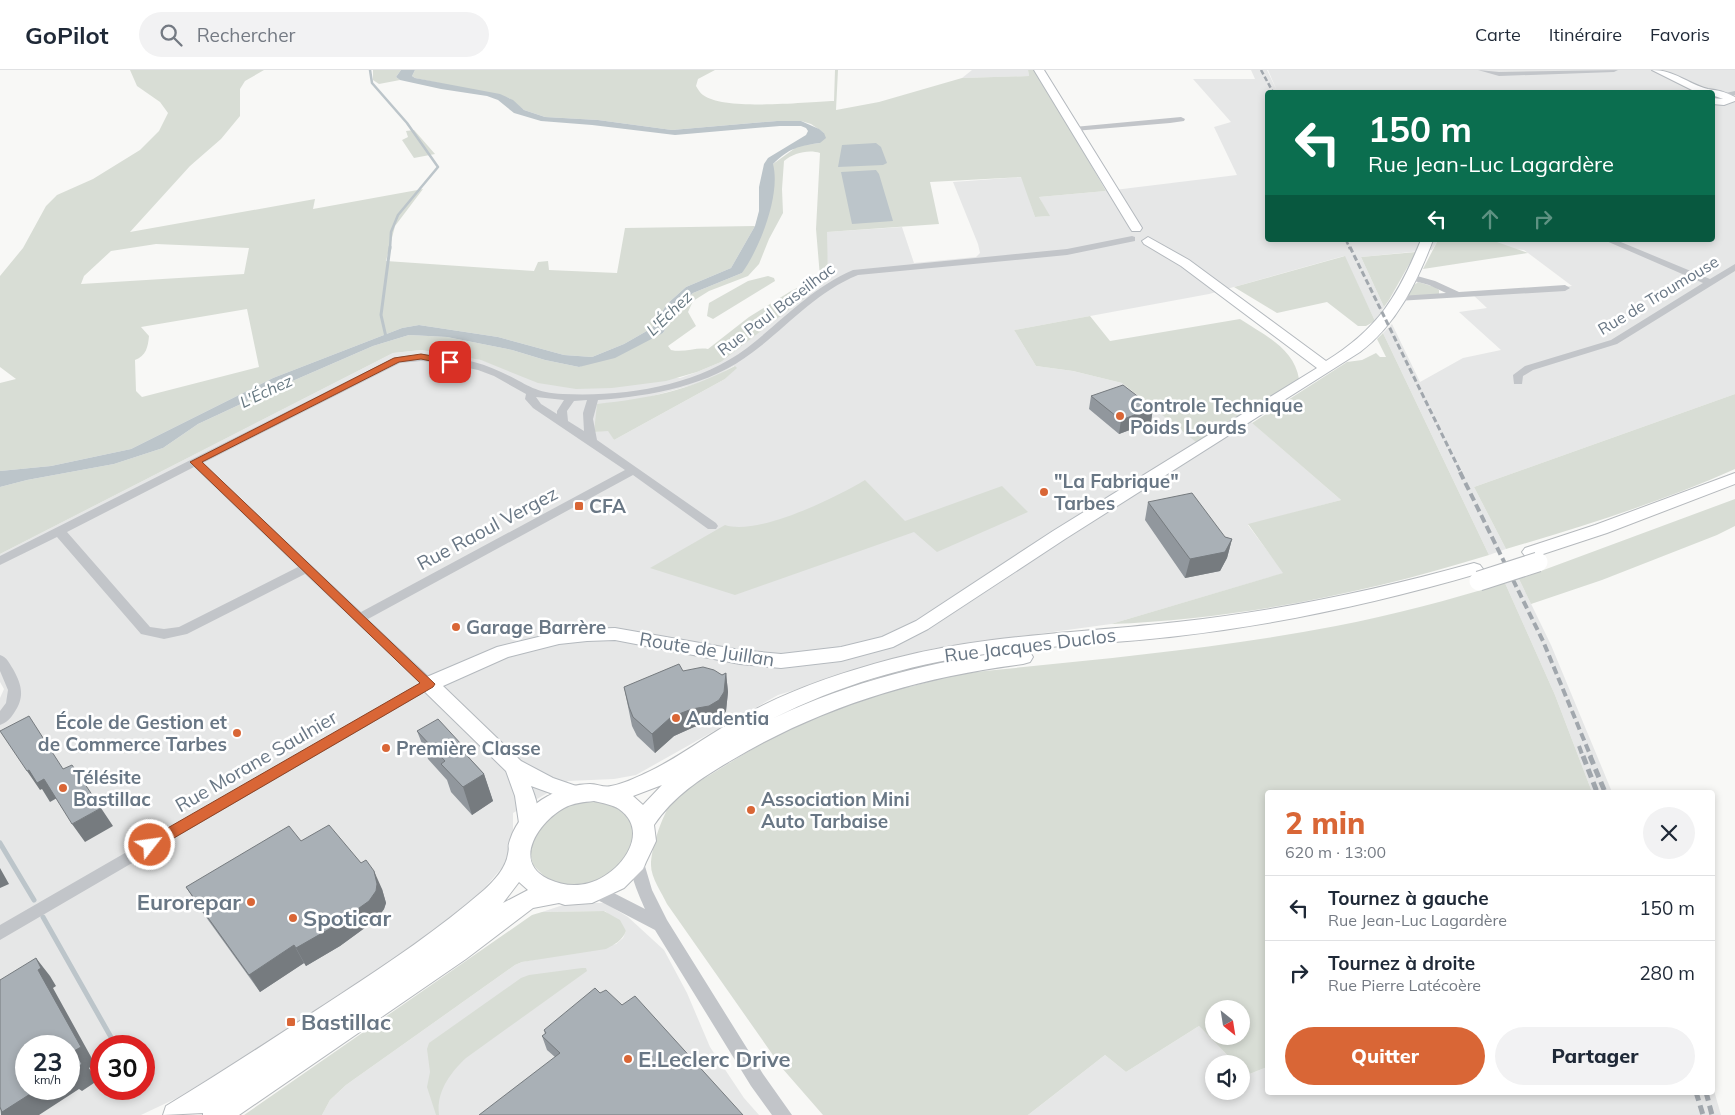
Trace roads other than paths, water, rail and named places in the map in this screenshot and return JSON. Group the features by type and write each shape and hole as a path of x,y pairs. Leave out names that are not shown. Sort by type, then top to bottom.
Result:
{"main road":[{"path":"1535,557 1735,478"},
{"path":"1477,575 1535,557 1616,536 1735,491"},
{"name":"Rue Jacques Duclos","path":"611,795 663,775 718,739 784,704 844,681 913,661 963,651 1253,619 1477,575"},
{"name":"Rue Jacques Duclos","path":"643,823 660,800 675,786 747,741 791,718 890,681 923,672 976,663 1272,628 1383,606 1477,575"},
{"path":"216,1115 457,951 525,901 557,894 576,895 596,891 613,884 626,874 637,861 643,848 645,835 643,823 636,811 625,801 611,795 594,792 575,794 557,800 541,810 529,823 522,835 519,859 524,871 532,881 543,889 557,894"},
{"path":"176,1115 237,1078 420,955 496,894 507,882 519,859"}],"street":[{"path":"1039,70 1134,234 1146,228 1154,232 1156,238 1148,241 1185,263 1326,368"},
{"path":"1482,70 1499,74 1614,70"},
{"path":"1657,70 1699,90"},
{"path":"1715,95 1731,98"},
{"path":"1715,101 1731,98"},
{"path":"1074,129 1181,119"},
{"name":"Rue Paul Baseilhac","path":"531,392 572,397 594,397 675,386 723,368 750,351 836,280 856,272 1067,252 1134,234"},
{"name":"Route de Juillan","path":"429,684 503,652 552,639 587,634 615,634 740,657 781,661 841,654 887,642 922,625 1364,342 1385,320 1400,299 1425,242"},
{"path":"1613,242 1710,282"},
{"name":"Rue de Troumouse","path":"1518,382 1518,375 1529,368 1614,342 1735,268"},
{"path":"1410,278 1432,283 1456,295"},
{"path":"1400,299 1565,288"},
{"path":"1301,348 1334,355 1350,352"},
{"path":"0,561 377,369 405,358 421,356 487,370 531,392 530,399 563,424 592,441 712,526"},
{"path":"563,424 562,411 572,397"},
{"path":"592,441 587,421 588,408 594,397"},
{"path":"195,462 514,767 546,784 575,794"},
{"name":"Rue Raoul Vergez","path":"360,618 632,471"},
{"path":"59,531 146,631 164,634 182,631 306,568"},
{"path":"0,660 13,680 15,696 10,710 0,720"},
{"name":"Rue Morane Saulnier","path":"0,933 429,684"},
{"path":"514,767 525,796 529,823"},
{"path":"637,861 644,890 661,925 757,1080 784,1115"},
{"path":"596,891 661,925"}],"water":[{"name":"L'Échez","path":"401,70 415,70 412,76 415,78 500,94 513,100 524,110 545,117 598,120 672,130 777,121 801,121 819,129 826,138 820,143 789,151 773,164 775,176 774,190 767,220 756,250 742,273 693,293 681,304 663,333 615,358 579,367 545,360 512,350 447,337 409,335 373,346 258,396 198,424 163,448 114,464 27,480 0,487 0,471 51,466 131,449 273,378 402,328 419,325 498,337 564,355 592,357 624,344 652,328 667,304 686,287 731,268 755,226 759,211 759,187 764,164 768,158 806,135 808,131 801,126 780,126 675,135 541,121 514,113 498,100 487,96 400,80 396,77"},
{"path":"876,143 881,147 887,163 883,165 838,167 842,145"},
{"path":"876,170 879,174 893,221 852,224 841,172"}],"waterway":[{"path":"370,70 372,83 407,123 438,167 398,215 391,232 390,249"},
{"path":"386,337 381,315 390,247"},
{"path":"0,843 34,900"},
{"path":"43,917 110,1035"}],"railway":[{"path":"1261,70 1272,90"},
{"path":"1347,242 1350,249"},
{"path":"1350,247 1461,473"},
{"path":"1460,472 1543,641 1591,757"},
{"path":"1579,746 1583,757"},
{"path":"1583,756 1596,790"},
{"path":"1590,756 1604,790"},
{"path":"1697,1095 1703,1115"},
{"path":"1707,1095 1712,1115"}],"place":[{"name":"Controle Technique Poids Lourds","path":"1120,416"},
{"name":"\"La Fabrique\" Tarbes","path":"1044,492"},
{"name":"CFA","path":"579,506"},
{"name":"Garage Barrère","path":"456,627"},
{"name":"Audentia","path":"676,718"},
{"name":"École de Gestion et de Commerce Tarbes","path":"237,733"},
{"name":"Première Classe","path":"386,748"},
{"name":"Télésite Bastillac","path":"63,788"},
{"name":"Association Mini Auto Tarbaise","path":"751,810"},
{"name":"Eurorepar","path":"251,902"},
{"name":"Spoticar","path":"293,918"},
{"name":"Bastillac","path":"291,1022"},
{"name":"E.Leclerc Drive","path":"628,1059"}]}
